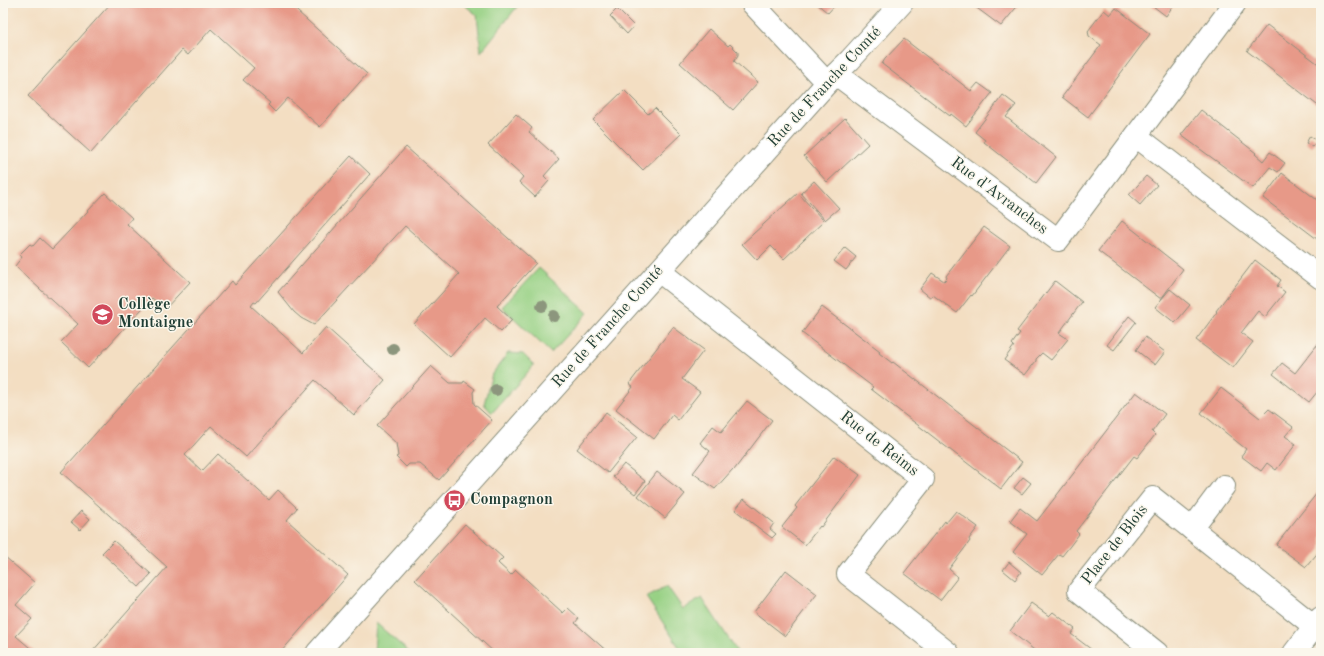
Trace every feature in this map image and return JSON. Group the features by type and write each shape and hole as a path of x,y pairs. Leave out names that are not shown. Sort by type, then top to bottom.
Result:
{"street":[{"path":"752,3 831,78"},
{"name":"Rue de Franche Comté","path":"316,653 831,78 902,3"},
{"name":"Rue d'Avranches","path":"831,78 1058,240 1235,3"},
{"path":"1136,136 1321,278"},
{"name":"Rue de Reims","path":"659,270 923,479 848,574 948,653"},
{"path":"1192,529 1224,486"},
{"name":"Place de Blois","path":"1157,653 1079,591 1153,498 1192,529 1318,622"},
{"path":"1294,653 1318,622"}],"green space":[{"path":"462,3 520,3 481,52 477,15"},
{"path":"539,268 588,313 551,353 502,307"},
{"path":"508,353 523,354 534,365 492,413 484,404 492,374"},
{"path":"667,586 683,609 702,598 738,653 683,653 646,597"},
{"path":"376,623 410,653 374,653"}],"building":[{"path":"111,3 288,3 367,74 320,127 288,98 275,112 268,105 270,103 243,80 254,68 211,29 188,55 182,50 91,153 28,96"},
{"path":"816,3 837,3 828,13"},
{"path":"976,3 1020,3 1001,26 974,6"},
{"path":"1149,3 1175,3 1166,16"},
{"path":"1116,8 1150,34 1088,117 1062,97 1101,45 1089,36 1088,31 1104,10 1110,15"},
{"path":"617,9 634,26 627,34 610,16"},
{"path":"1267,25 1321,66 1321,108 1247,51"},
{"path":"709,29 728,46 730,44 738,52 738,55 734,61 758,82 733,110 680,63"},
{"path":"904,39 971,91 978,83 992,93 966,126 951,114 950,116 882,64"},
{"path":"624,90 648,114 655,108 681,134 643,170 593,120"},
{"path":"1003,95 1016,105 1006,117 1056,157 1036,183 984,142 985,140 975,132"},
{"path":"1201,110 1256,153 1255,154 1263,161 1270,152 1285,163 1278,172 1270,167 1253,188 1181,135"},
{"path":"516,114 532,128 529,132 559,159 544,176 549,181 535,197 519,182 523,177 488,145"},
{"path":"845,118 868,144 827,182 804,156"},
{"path":"1310,136 1317,141 1312,147 1306,143"},
{"path":"406,147 536,263 497,306 512,320 501,332 485,318 450,357 414,324 459,274 405,226 314,325 301,318 294,312 278,292"},
{"path":"351,156 370,174 256,303 254,302 251,306 303,353 326,327 385,380 354,415 315,380 246,457 211,426 185,455 202,471 218,454 269,500 278,490 297,508 287,520 348,575 280,653 91,653 167,567 61,472 232,281 235,285"},
{"path":"1282,173 1321,203 1321,242 1263,198"},
{"path":"1146,176 1157,185 1140,205 1129,195"},
{"path":"814,181 839,208 825,220 801,193"},
{"path":"105,193 132,218 127,224 190,282 165,309 152,298 88,368 61,342 78,324 15,266 22,257 19,255 30,244 33,246 40,238 52,249"},
{"path":"798,193 824,221 784,259 771,246 757,260 742,244"},
{"path":"1122,221 1183,269 1161,299 1098,251"},
{"path":"984,227 1010,246 972,296 971,295 957,313 933,295 931,298 920,289 932,273 944,281 947,278 946,276"},
{"path":"845,248 856,257 846,270 834,261"},
{"path":"1255,260 1281,280 1277,286 1285,292 1265,317 1258,311 1241,333 1253,342 1233,368 1196,340"},
{"path":"1055,281 1082,302 1059,333 1068,339 1051,360 1042,353 1025,375 1004,360 1014,346 1012,344 1020,333 1017,331"},
{"path":"1170,289 1190,305 1175,323 1155,307"},
{"path":"822,307 880,351 879,353 892,363 893,362 1022,462 1001,489 871,389 873,387 802,333"},
{"path":"1129,316 1136,322 1114,350 1107,345"},
{"path":"673,327 704,350 682,379 700,392 678,420 672,415 654,439 616,409 633,387 629,384"},
{"path":"1145,337 1165,352 1155,365 1136,350"},
{"path":"1321,340 1321,392 1320,393 1318,391 1309,402 1273,374 1282,363 1295,373"},
{"path":"431,366 450,383 463,383 464,381 475,389 473,392 474,404 492,420 439,480 420,464 409,464 406,467 396,457 398,456 396,443 377,426"},
{"path":"1221,388 1260,418 1269,409 1293,427 1285,436 1296,444 1276,470 1267,463 1261,471 1241,456 1246,449 1201,413"},
{"path":"1136,392 1165,414 1152,432 1155,435 1137,458 1134,456 1076,531 1079,534 1062,556 1059,554 1042,575 1013,552 1027,534 1010,521 1020,508 1037,521"},
{"path":"747,401 772,420 734,470 733,469 715,489 693,473 710,451 700,443 713,426 721,432"},
{"path":"606,412 637,437 608,473 577,449"},
{"path":"834,456 860,475 821,527 820,526 805,545 782,527 797,508 795,506"},
{"path":"624,464 645,481 635,494 613,477"},
{"path":"657,472 685,494 665,518 638,496"},
{"path":"1023,477 1031,483 1022,494 1014,488"},
{"path":"1321,488 1321,549 1306,567 1276,545"},
{"path":"744,499 774,523 770,529 776,534 772,538 735,510"},
{"path":"81,511 90,519 80,530 71,522"},
{"path":"956,511 978,527 969,539 970,541 949,569 958,577 940,600 904,573 945,521 946,523"},
{"path":"465,524 503,558 498,563 511,575 516,570 563,613 568,608 579,618 575,623 609,653 495,653 415,580"},
{"path":"114,541 151,574 139,587 102,553"},
{"path":"4,556 35,583 16,605 32,619 16,636 36,653 3,653"},
{"path":"1009,562 1021,572 1015,580 1003,570"},
{"path":"786,570 817,594 785,636 754,612"},
{"path":"1031,603 1049,616 1053,612 1075,629 1071,634 1096,653 1038,653 1010,631"}],"place":[{"name":"Collège Montaigne","path":"103,314"},
{"name":"Compagnon","path":"455,500"}]}
